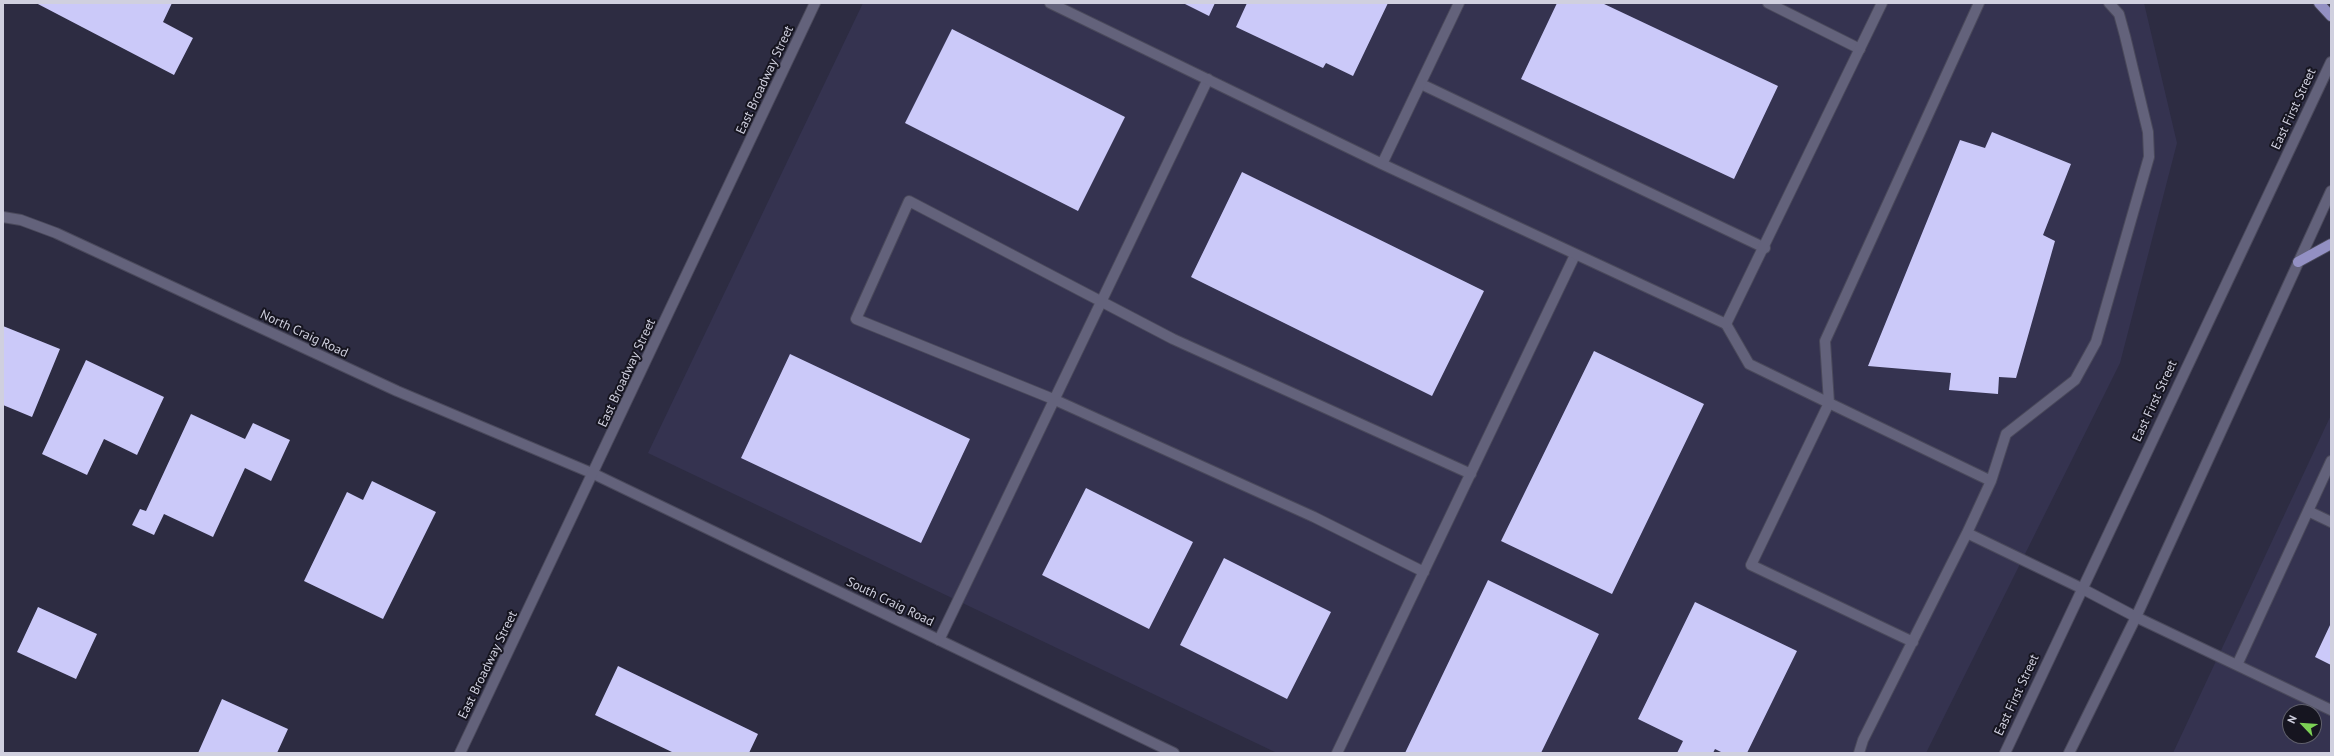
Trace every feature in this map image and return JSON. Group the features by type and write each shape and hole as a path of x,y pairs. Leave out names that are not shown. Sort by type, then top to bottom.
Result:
{"main road":[{"path":"2319,3 2331,16"},
{"path":"2298,262 2331,244"}],"street":[{"name":"East Broadway Street","path":"460,753 594,474 815,3"},
{"path":"1050,3 1208,78 1382,164 1726,324 1749,364 1829,404 1991,480"},
{"path":"1382,164 1459,3"},
{"path":"1768,3 1860,49"},
{"path":"1726,324 1765,248 1882,3"},
{"path":"1912,642 1751,565 1829,404 1825,341 1979,3"},
{"path":"1858,753 1967,533 1991,480 2006,434 2075,380 2096,342 2149,157 2148,132 2125,36 2119,14 2109,3"},
{"name":"East First Street","path":"2005,753 2081,588 2331,62"},
{"path":"939,640 1053,399 1208,78"},
{"path":"1421,84 1765,248"},
{"path":"2069,753 2136,617 2331,191"},
{"path":"1424,572 1314,517 1053,399 856,319 909,201 1101,299 1173,339 1471,474"},
{"name":"North Craig Road","path":"3,216 21,220 56,233 397,391 594,474"},
{"path":"1337,753 1575,255"},
{"path":"2237,665 2331,461"},
{"name":"South Craig Road","path":"594,474 1174,753"},
{"path":"2308,511 2331,522"},
{"path":"1967,533 2081,588 2136,617 2331,710"}],"shaded area":[{"path":"863,3 2144,3 2177,143 2120,363 1926,753 1277,753 648,453"},
{"path":"2331,415 2331,753 2173,753"}],"building":[{"path":"36,3 172,3 163,22 193,38 174,75"},
{"path":"1183,3 1215,3 1209,16"},
{"path":"1247,3 1388,3 1353,76 1326,63 1323,68 1236,27"},
{"path":"1557,3 1602,3 1778,86 1734,179 1521,79"},
{"path":"952,29 1125,117 1078,211 905,123"},
{"path":"1992,132 2071,164 2043,235 2055,241 2016,378 1999,377 1998,394 1949,390 1951,373 1868,366 1960,140 1985,148"},
{"path":"1242,172 1484,291 1432,396 1191,277"},
{"path":"3,326 60,349 32,417 3,405"},
{"path":"1594,351 1704,404 1612,594 1501,541"},
{"path":"790,354 970,439 921,543 741,458"},
{"path":"86,360 164,397 137,455 104,439 87,475 42,454"},
{"path":"191,414 245,439 253,423 290,440 271,481 245,468 213,537 164,514 154,535 132,525 140,509 146,511"},
{"path":"372,481 436,512 383,619 304,581 347,492 363,500"},
{"path":"1086,488 1193,542 1149,629 1042,575"},
{"path":"1224,558 1331,612 1287,699 1180,645"},
{"path":"1488,580 1599,634 1541,753 1405,753"},
{"path":"1695,602 1797,651 1747,753 1723,753 1715,749 1713,753 1677,753 1683,741 1638,719"},
{"path":"38,607 97,634 76,679 17,652"},
{"path":"2331,623 2331,665 2315,657"},
{"path":"618,666 758,734 749,753 674,753 595,715"},
{"path":"222,699 288,729 277,753 198,753"}]}
